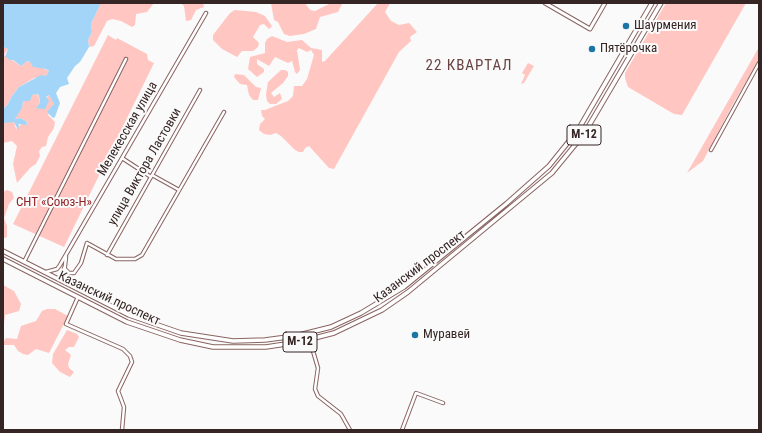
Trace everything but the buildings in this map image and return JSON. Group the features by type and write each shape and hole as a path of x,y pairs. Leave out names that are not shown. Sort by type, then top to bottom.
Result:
{"main road":[{"name":"Казанский проспект","path":"3,251 129,315 182,333 233,341 280,339 331,327 379,304 404,287 470,234 549,166 570,142 589,112 652,3"},
{"name":"Казанский проспект","path":"3,259 78,298 144,329 197,344 247,348 280,346 334,333 382,310 425,279 539,185 564,160 592,121 661,3"},
{"path":"470,234 475,235 473,239"}],"street":[{"path":"545,3 590,29 605,3"},
{"name":"Мелекесская улица","path":"67,254 206,13"},
{"path":"24,262 126,59"},
{"path":"711,150 759,64"},
{"name":"улица Виктора Ластовки","path":"108,254 200,90"},
{"path":"64,268 69,273 74,273 79,266 87,243 116,259 135,259 142,255 224,112"},
{"path":"122,158 151,176 179,190"},
{"path":"67,254 64,268 65,278 70,285"},
{"path":"45,272 57,269 67,254"},
{"path":"78,298 66,324 123,349 130,356 132,362 118,391 124,407 122,430"},
{"path":"299,342 313,351 318,368 315,388 318,396 341,414 350,430"},
{"path":"402,430 416,393 443,403"}],"green space":[{"path":"101,3 154,3 147,12 136,14 135,25 132,27 121,21 112,19 107,21 94,46 89,47 88,40 92,32 91,24"},
{"path":"181,3 203,3 204,7 196,10 191,20 186,21 184,6"},
{"path":"271,3 305,3 310,10 315,11 331,3 342,4 338,12 320,17 316,29 304,34 290,36 284,34 278,22 274,20"},
{"path":"378,3 390,3 385,12 391,21 399,25 409,23 417,32 410,37 411,41 399,52 334,169 329,168 309,146 305,148 303,152 299,152 276,133 270,135 264,134 259,130 260,124 265,119 262,116 261,110 265,110 288,101 293,96 294,86 302,86 307,79 314,55 311,50 307,52 299,48 297,50 300,70 297,74 292,61 288,63 275,57 269,66 257,59 257,64 264,69 264,72 257,77 248,69 250,57 265,53 265,43 267,39 272,36 287,42 302,40 311,48 322,50 322,62 325,61"},
{"path":"666,3 746,3 682,115 674,114 628,87 625,78 625,73"},
{"path":"235,10 256,12 265,16 272,26 269,29 264,24 260,25 253,37 259,43 258,47 253,51 242,51 237,57 222,49 213,40 213,35 230,13"},
{"name":"СНТ «Союз-Н»","path":"108,35 116,40 117,38 147,54 148,60 154,63 64,247 13,224"},
{"path":"3,47 8,49 4,55 21,66 27,61 49,71 46,76 34,78 19,87 3,109"},
{"path":"759,47 759,60 733,104 703,161 687,173"},
{"path":"528,63 534,66 524,83 521,84 525,75 522,73"},
{"path":"281,70 288,72 288,76 283,83 271,93 274,97 280,93 282,99 276,104 270,104 267,101 266,94 268,82"},
{"path":"235,74 244,75 256,87 261,88 258,100 253,100 249,95 247,85 240,84 234,77"},
{"path":"38,94 40,103 36,108 49,95 53,101 54,104 48,115 55,122 54,128 48,137 46,146 42,147 39,151 40,156 36,164 31,167 17,183 13,164 17,146 12,141 3,143 3,122 14,122 16,129 22,123 26,125 28,124 20,118 15,119 16,116 22,108 23,101 32,95"},
{"path":"7,190 12,192 14,198 9,204 4,218 7,226 7,237 5,238 3,237 3,192"},
{"path":"3,285 14,291 21,304 19,311 5,315 3,333"},
{"path":"47,309 55,309 68,316 49,353 36,349 28,355 18,351 14,345 4,345 6,338 17,339 21,326 36,321 42,311"},
{"path":"67,330 77,334 79,337 74,347 69,347 65,350 71,355 68,364 69,368 74,372 70,377 60,372 52,363 53,354"}],"water":[{"path":"3,3 101,3 91,24 92,32 88,40 89,47 80,62 75,66 67,78 69,84 60,87 56,93 60,103 55,117 53,118 47,112 54,104 49,95 46,97 49,101 45,109 42,109 36,108 40,103 38,94 32,95 30,101 23,101 22,108 15,119 20,118 26,121 28,125 19,124 18,130 14,122 3,123 3,109 19,87 41,75 46,76 49,71 46,69 33,67 30,62 27,61 21,66 13,60 9,60 5,57 8,49 3,47"}],"place":[{"name":"Шаурмения","path":"626,26"},
{"name":"Пятёрочка","path":"592,49"},
{"name":"Муравей","path":"415,335"}],"district":[{"name":"22 КВАРТАЛ","path":"469,66"}]}
